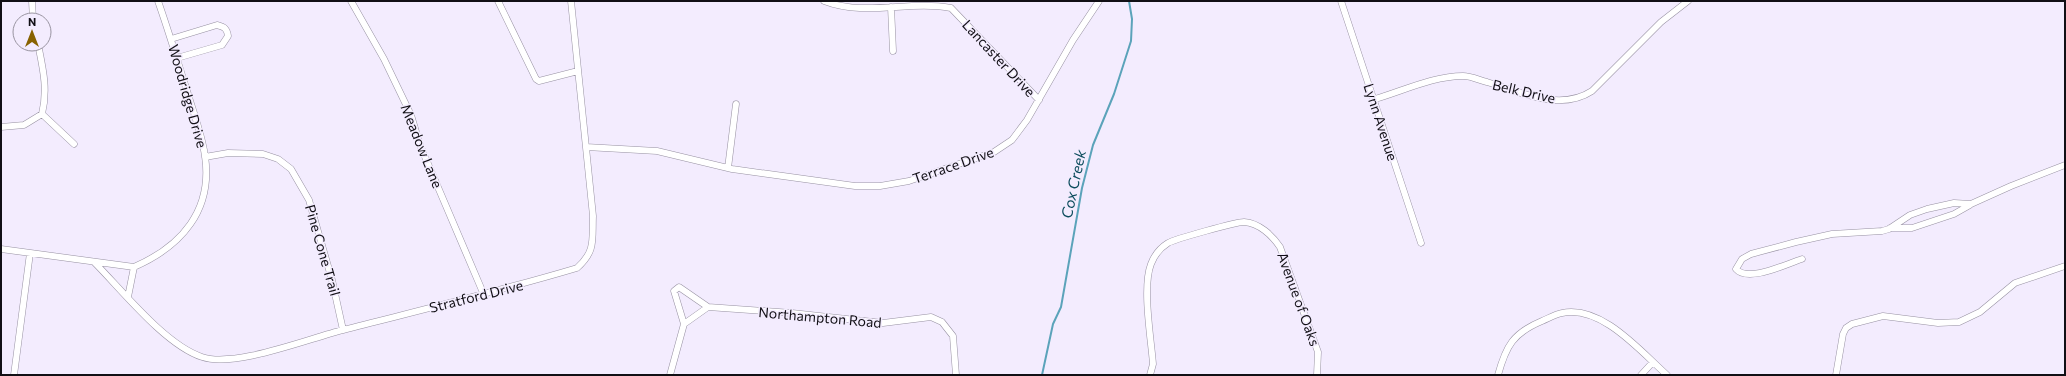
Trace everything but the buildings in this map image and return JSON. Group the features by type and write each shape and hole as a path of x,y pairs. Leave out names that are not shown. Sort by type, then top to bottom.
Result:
{"street":[{"path":"32,1 33,12"},
{"name":"Woodridge Drive","path":"134,267 149,260 181,237 195,219 205,190 206,157 177,58 158,1"},
{"name":"Meadow Lane","path":"351,1 384,59 410,116 420,145 484,295"},
{"path":"498,1 536,79 539,81 578,71"},
{"name":"Stratford Drive","path":"94,262 168,336 187,350 201,357 214,360 231,360 484,295 577,268 585,261 591,251 593,216 571,1"},
{"name":"Lancaster Drive","path":"824,1 847,8 933,4 951,8 1039,100"},
{"name":"Terrace Drive","path":"586,147 658,151 728,168 855,186 897,184 970,162 994,152 1012,140 1039,100 1073,40 1099,1"},
{"name":"Lynn Avenue","path":"1341,1 1421,243"},
{"name":"Belk Drive","path":"1374,99 1447,76 1466,76 1538,97 1567,101 1581,98 1592,91 1661,22 1688,1"},
{"path":"891,7 893,51"},
{"path":"171,39 218,25 224,26 227,31 228,36 222,45 177,58"},
{"path":"1,127 24,125 42,114 46,98 46,90 39,52"},
{"path":"728,168 736,104"},
{"path":"42,114 74,144"},
{"name":"Pine Cone Trail","path":"206,157 228,153 263,154 278,159 291,169 309,200 332,280 343,330"},
{"path":"1802,259 1749,276 1739,273 1736,269 1742,259 1751,254 1796,242 1832,234 1912,228 1954,214 1971,204 2011,186 2065,165"},
{"path":"1889,229 1910,215 1927,209 1954,203 1971,204"},
{"name":"Avenue of Oaks","path":"1150,375 1153,364 1147,279 1151,264 1158,251 1167,244 1182,237 1243,222 1258,227 1272,235 1280,247 1318,352 1317,375"},
{"path":"1,249 134,267 128,297"},
{"path":"14,375 30,253"},
{"path":"1836,375 1843,334 1846,328 1852,324 1883,316 1938,323 1959,322 1980,312 2014,283 2065,266"},
{"path":"671,375 684,324 674,291 679,287 708,307 684,324"},
{"name":"Northampton Road","path":"708,307 792,313 883,323 931,317 942,322 953,336 956,375"},
{"path":"1498,375 1505,352 1519,333 1562,313 1585,313 1598,318 1611,326 1667,375"},
{"path":"1641,375 1653,362"}],"waterway":[{"name":"Cox Creek","path":"1042,375 1053,324 1061,307 1082,188 1093,145 1114,94 1131,41 1132,19 1129,1"}]}
